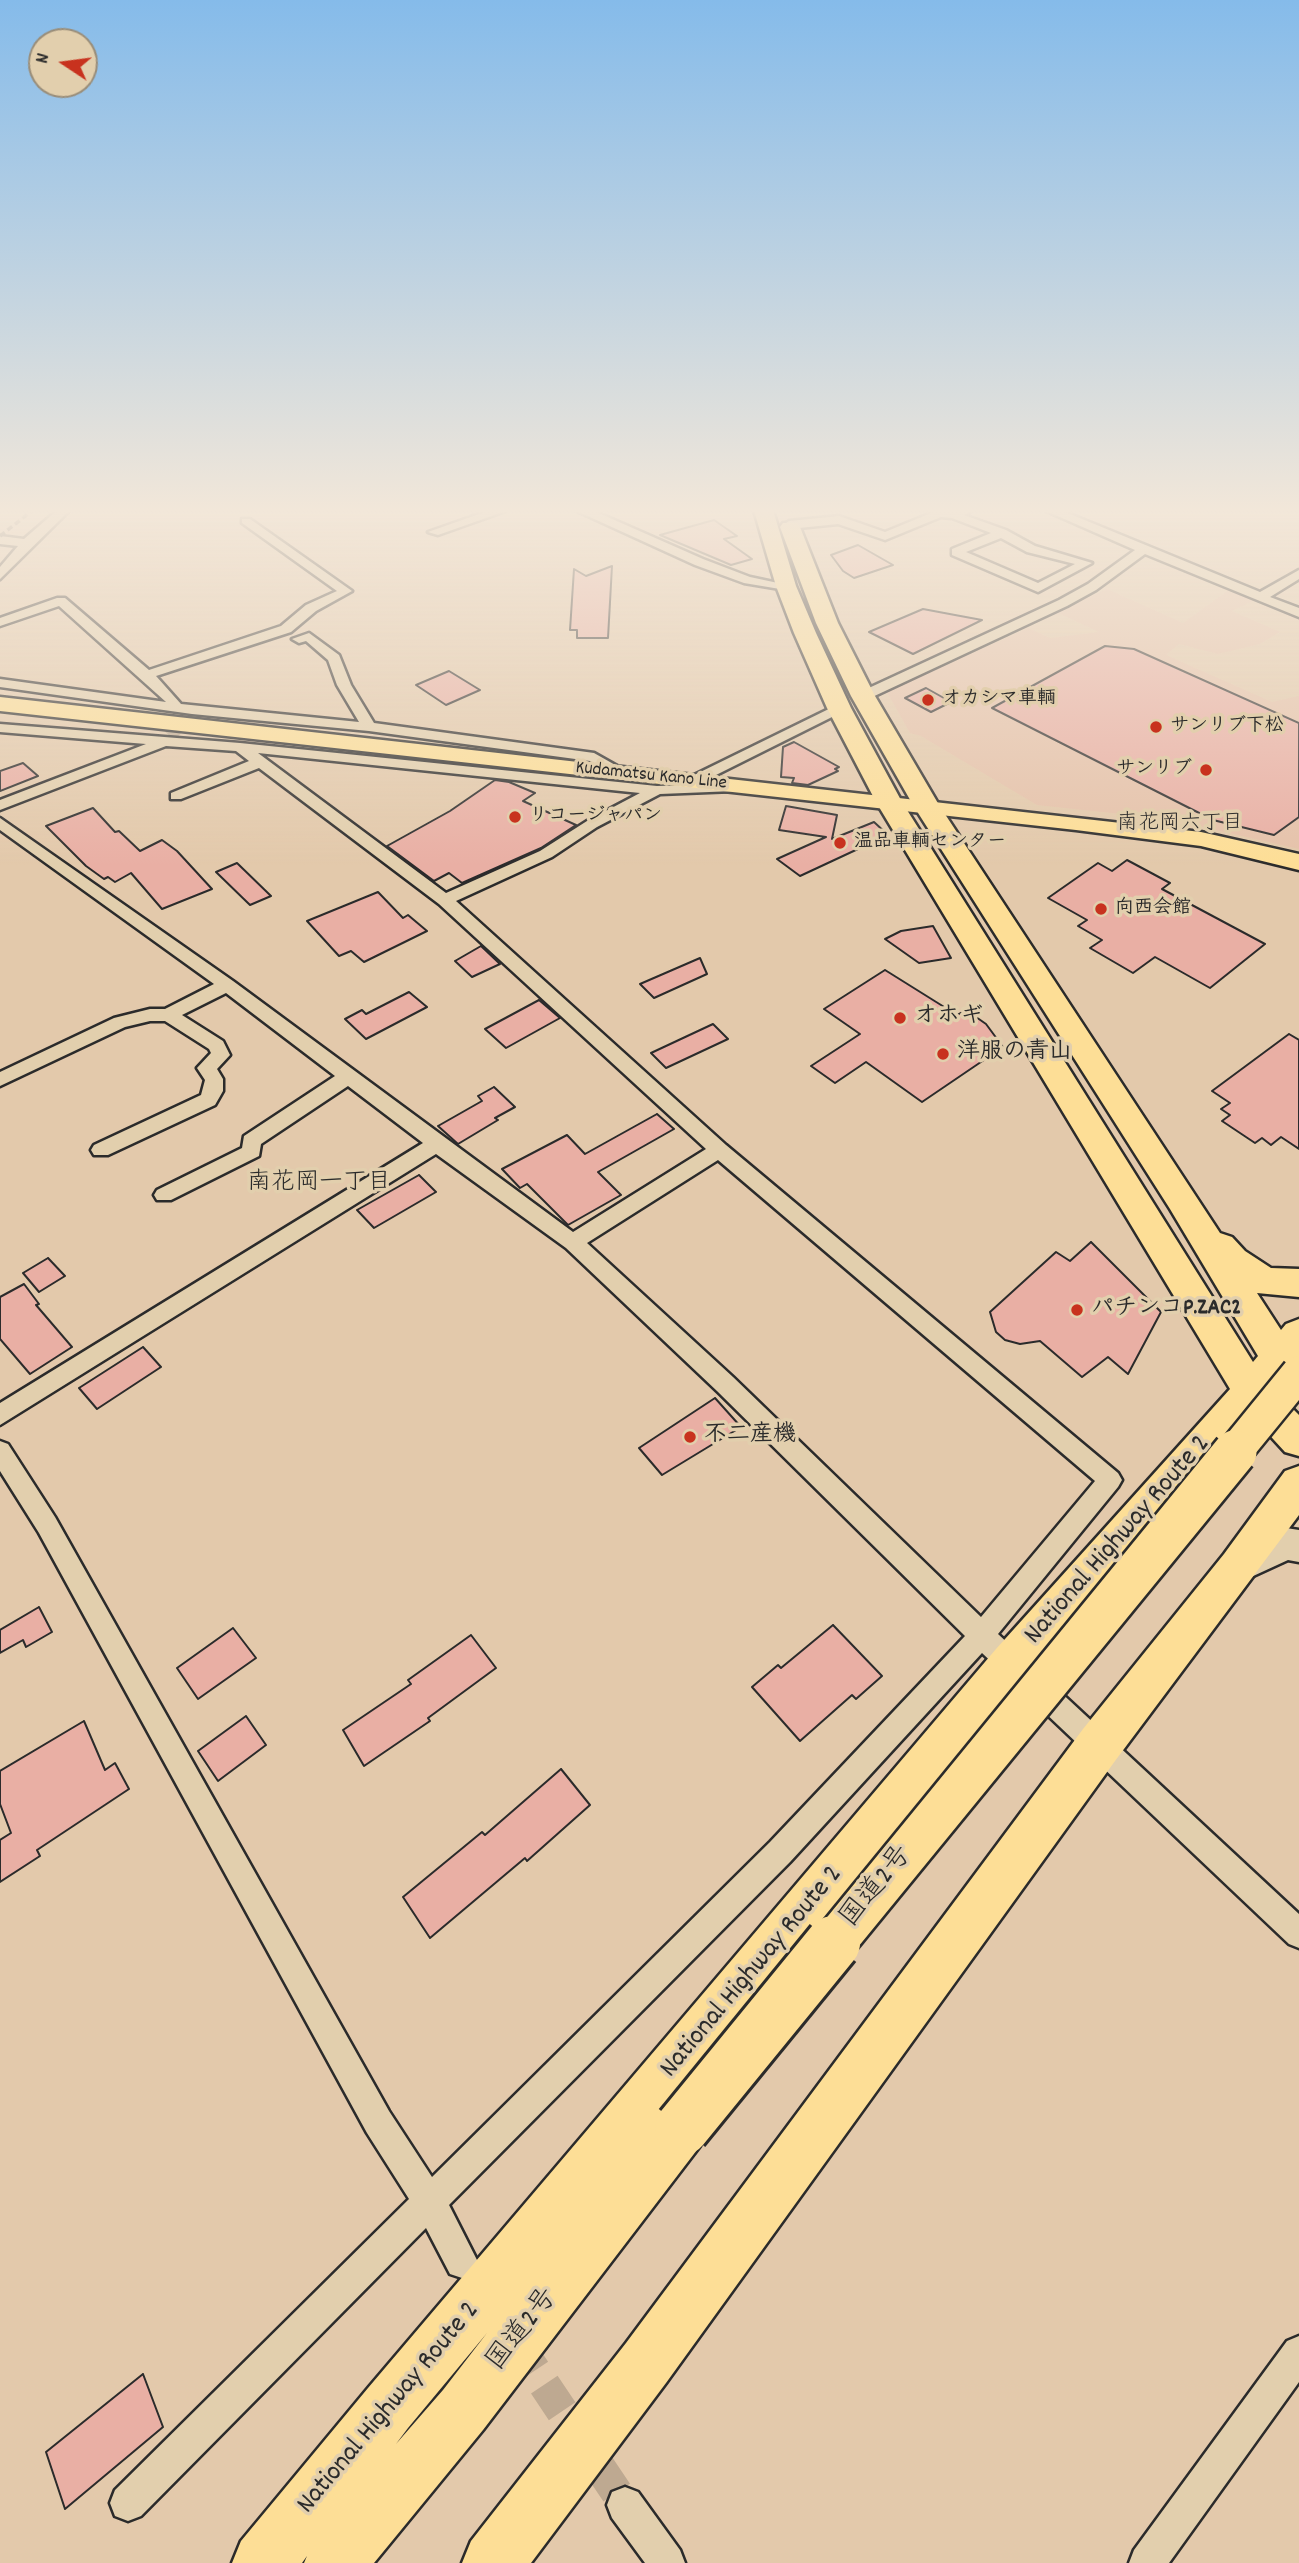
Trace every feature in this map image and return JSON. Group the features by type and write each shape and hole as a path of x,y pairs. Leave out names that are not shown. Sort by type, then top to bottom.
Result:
{"highway":[{"path":"809,627 851,702 926,805 1182,1200 1281,1363 1299,1412"},
{"path":"828,627 851,702 889,802 1281,1363 1299,1440"},
{"path":"1182,1200 1233,1261 1264,1281 1299,1283"},
{"name":"National Highway Route 2","path":"263,2563 997,1650 1192,1461 1281,1363"},
{"name":"国道2号","path":"463,2410 1281,1363"},
{"path":"493,2563 646,2363 1099,1745 1238,1567 1299,1483"},
{"path":"335,2563 463,2410"},
{"path":"364,2563 463,2410"}],"main road":[{"name":"Kudamatsu Kano Line","path":"0,704 625,775 926,805 1201,839 1299,862"},
{"path":"1238,1567 1286,1544 1299,1546"}],"street":[{"path":"91,627 185,711"},
{"path":"147,675 289,627"},
{"path":"691,782 851,702 1012,627"},
{"path":"299,639 309,637 334,658 344,685 369,727"},
{"path":"0,683 185,711 369,727 594,757 625,775"},
{"path":"0,728 167,739 657,790 745,788"},
{"path":"0,806 167,739"},
{"path":"128,2503 780,1852 997,1650 1110,1480 719,1150 445,900 240,747"},
{"path":"176,796 260,762"},
{"path":"445,900 546,854 593,824 657,790"},
{"path":"0,823 227,985 437,1144 573,1242 725,1384 997,1650 1299,1934"},
{"path":"0,1080 120,1022 150,1015 168,1015 227,985"},
{"path":"102,1150 208,1100 214,1091 214,1079 206,1068 221,1055 217,1045 168,1015"},
{"path":"164,1195 252,1151 251,1141 348,1077"},
{"path":"0,1415 437,1144"},
{"path":"573,1242 719,1150"},
{"path":"0,1451 47,1525 378,2122 429,2201 462,2262"},
{"path":"1147,2563 1299,2353"},
{"path":"625,2505 667,2563"}],"shaded area":[{"path":"1087,627 1268,627 1280,632 1260,644 1218,654 1179,644 1166,655 1272,702 1299,696 1299,849 1168,819 1037,805 921,736 910,733 887,692 1028,628 1050,638 1099,632"}],"building":[{"path":"570,627 609,627 608,638 577,638 577,630 570,630"},
{"path":"882,627 969,627 913,654 869,632"},
{"name":"サンリブ","path":"1105,646 1134,649 1299,723 1299,817 1274,835 1213,820 992,708"},
{"path":"449,671 480,690 446,705 416,685"},
{"name":"オカシマ車輌","path":"926,688 951,702 931,712 905,698"},
{"path":"794,742 839,767 835,769 838,771 808,785 792,783 794,778 781,777 783,747"},
{"path":"23,763 38,776 0,791 0,771"},
{"path":"495,780 509,782 535,793 523,801 576,825 541,848 462,883 449,873 434,881 387,846 450,811"},
{"path":"786,806 837,815 832,839 874,822 888,835 800,876 777,859 826,837 779,830"},
{"path":"93,808 115,832 119,831 140,851 162,840 177,851 212,889 162,909 131,873 115,882 108,877 104,879 86,866 46,826"},
{"path":"1127,860 1170,883 1162,889 1265,944 1210,988 1155,957 1133,973 1090,948 1102,940 1078,926 1087,920 1048,898 1098,863 1112,871"},
{"path":"237,863 271,896 250,905 216,872"},
{"path":"378,892 403,918 408,915 427,931 364,962 351,951 339,956 307,921"},
{"path":"933,926 951,958 919,963 885,939 901,931"},
{"path":"481,946 500,964 472,977 455,961"},
{"path":"700,958 707,974 654,998 640,984"},
{"path":"885,970 957,1015 966,1010 986,1024 1003,1047 922,1102 866,1062 835,1083 811,1066 860,1034 824,1009"},
{"path":"409,992 427,1007 366,1039 345,1019 362,1010 366,1014"},
{"path":"539,1000 560,1018 506,1048 485,1029"},
{"path":"713,1024 728,1039 666,1068 651,1053"},
{"path":"1289,1034 1299,1040 1299,1149 1281,1137 1271,1145 1262,1138 1255,1143 1222,1121 1230,1115 1221,1109 1230,1103 1212,1091"},
{"path":"494,1087 515,1107 495,1118 498,1120 458,1144 438,1126 482,1101 478,1096"},
{"path":"657,1114 674,1129 598,1172 621,1195 568,1225 527,1184 520,1188 502,1169 567,1135 585,1154"},
{"path":"419,1175 436,1192 374,1228 357,1210"},
{"name":"パチンコP.ZAC2","path":"1091,1242 1161,1312 1128,1374 1108,1357 1082,1377 1040,1341 1020,1344 1005,1340 996,1332 990,1312 1056,1252 1070,1261"},
{"path":"48,1258 65,1276 39,1292 23,1273"},
{"path":"24,1284 39,1304 36,1305 72,1347 30,1374 0,1339 0,1297"},
{"path":"143,1347 161,1367 97,1409 79,1388"},
{"name":"不二産機","path":"715,1398 741,1427 662,1475 639,1448"},
{"path":"39,1607 52,1632 26,1647 23,1640 0,1653 0,1630"},
{"path":"833,1625 882,1676 856,1699 852,1695 800,1741 752,1687 778,1665 781,1668"},
{"path":"233,1628 256,1658 198,1699 177,1668"},
{"path":"471,1635 496,1668 428,1718 430,1721 364,1766 343,1730 411,1684 408,1680"},
{"path":"246,1716 266,1745 218,1781 198,1751"},
{"path":"84,1721 105,1770 115,1763 129,1789 37,1850 40,1856 0,1882 0,1840 11,1833 0,1804 0,1771"},
{"path":"561,1769 590,1805 527,1861 525,1858 430,1938 403,1897 482,1832 485,1835"},
{"path":"143,2374 163,2427 65,2509 46,2452"}],"tunnel":[{"path":"170,736 187,716"},
{"path":"517,2344 625,2505"}],"place":[{"name":"オカシマ車輌","path":"928,700"},
{"name":"サンリブ下松","path":"1156,727"},
{"name":"サンリブ","path":"1206,770"},
{"name":"リコージャパン","path":"515,817"},
{"name":"温品車輌センター","path":"840,843"},
{"name":"向西会館","path":"1101,909"},
{"name":"オホギ","path":"900,1018"},
{"name":"洋服の青山","path":"943,1054"},
{"name":"パチンコP.ZAC2","path":"1077,1310"},
{"name":"不二産機","path":"690,1437"}],"district":[{"name":"南花岡六丁目","path":"1180,825"},
{"name":"南花岡一丁目","path":"319,1185"}]}
